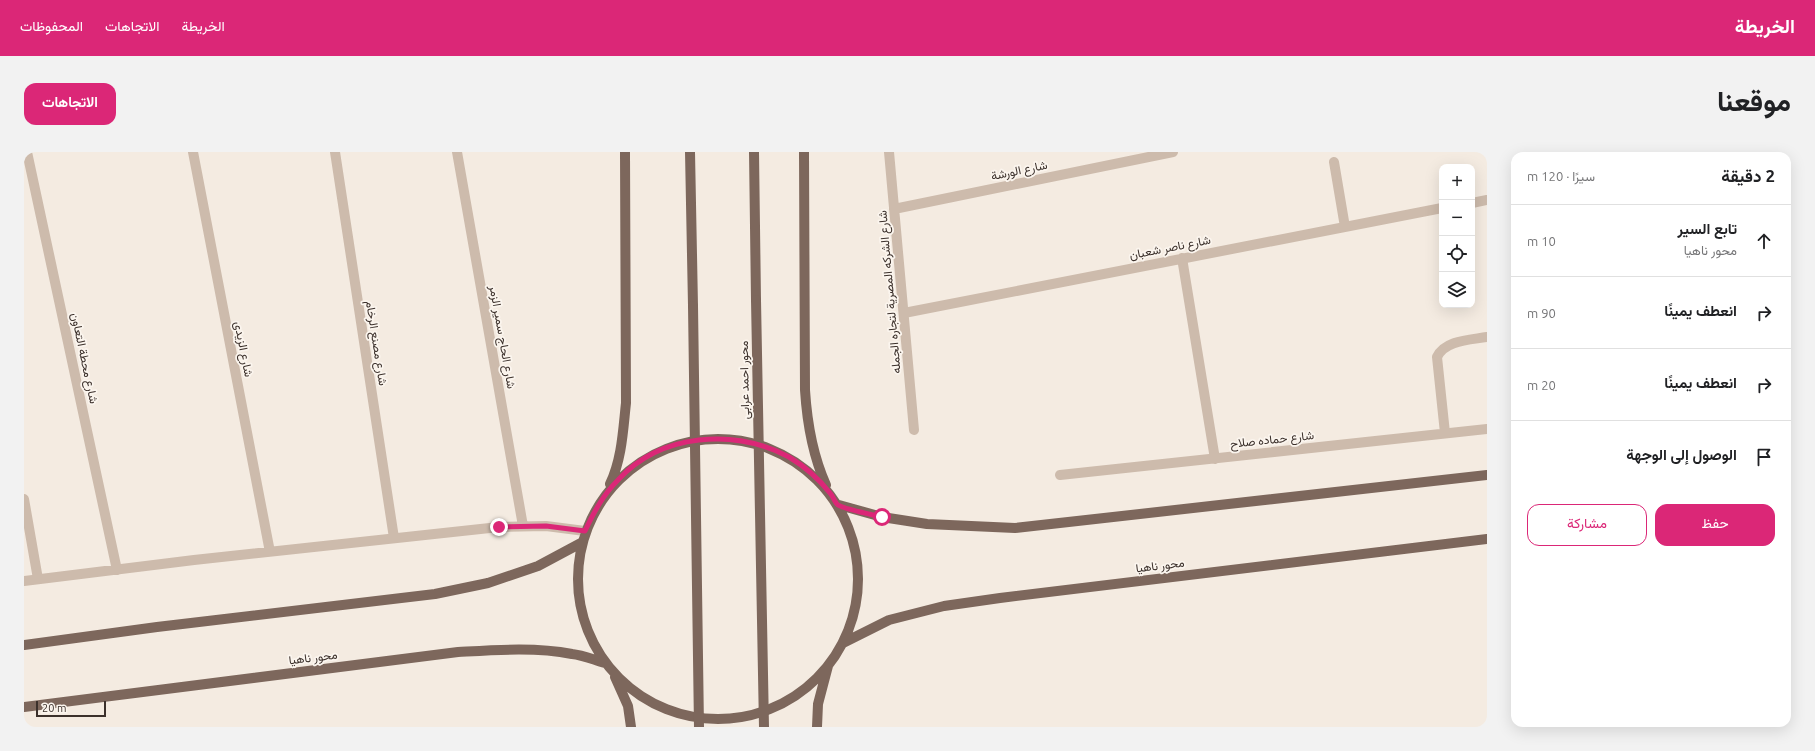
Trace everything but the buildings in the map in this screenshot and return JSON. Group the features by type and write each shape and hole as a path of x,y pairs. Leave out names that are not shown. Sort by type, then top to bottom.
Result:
{"main road":[{"path":"626,152 626,403 623,437 616,471 585,531 577,574 579,606 589,636 605,663 634,692 657,705 682,714 710,719 736,718 763,711 788,700 810,685 829,665 843,643 856,609 859,574 853,538 818,467 807,417 805,390 804,152"},
{"path":"690,152 699,727"},
{"name":"محور احمد عرابى","path":"754,152 764,727"},
{"path":"602,499 618,479 639,462 662,450 688,442 714,438 740,440 766,446 790,458 811,473 830,493"},
{"path":"838,505 882,517 927,524 1015,528 1487,475"},
{"name":"محور ناهيا","path":"843,643 889,620 944,606 1487,539"},
{"path":"24,645 157,627 435,594 488,583 538,566 582,543"},
{"name":"محور ناهيا","path":"24,707 458,652 535,650 573,654 605,663"},
{"path":"817,727 818,704 829,665"},
{"path":"614,673 628,706 631,727"}],"street":[{"name":"شارع محطة التعاون","path":"27,152 117,570"},
{"name":"شارع الزيدى","path":"193,152 270,552"},
{"name":"شارع مصنع الرخام","path":"334,152 394,538"},
{"name":"شارع الحاج سمير الزمر","path":"457,152 523,526"},
{"name":"شارع الشركه المصرية لتجاره الجمله","path":"889,152 914,430"},
{"name":"شارع الورشة","path":"894,209 1173,152"},
{"path":"1334,162 1345,227"},
{"path":"1475,202 1487,200"},
{"name":"شارع ناصر شعبان","path":"904,313 1439,209"},
{"path":"1182,258 1215,459"},
{"path":"1445,434 1437,357 1444,347 1450,344 1487,337"},
{"name":"شارع حماده صلاح","path":"1060,476 1487,429"},
{"path":"24,499 38,579"},
{"path":"24,581 394,538 523,526 546,526 585,531"}],"route":[{"path":"499,527 546,526 585,531 592,515 602,499 618,479 639,462 662,450 688,442 714,438 740,440 766,446 790,458 811,473 830,493 838,505 882,517"}]}
